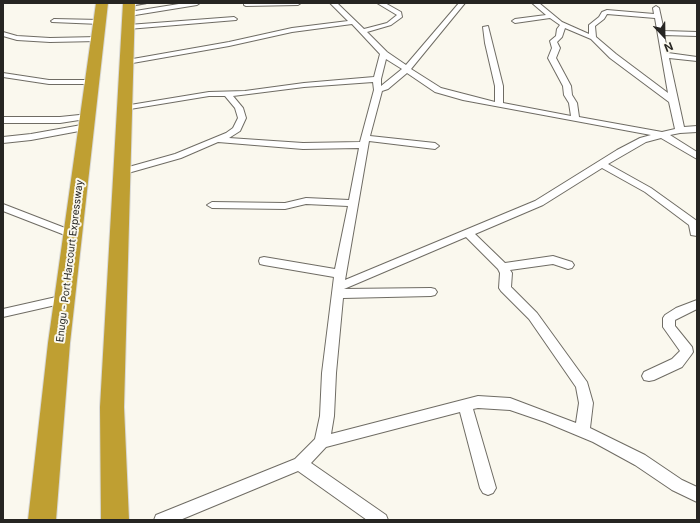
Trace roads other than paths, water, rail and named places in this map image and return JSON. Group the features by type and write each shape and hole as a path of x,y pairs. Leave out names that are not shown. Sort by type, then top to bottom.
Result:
{"highway":[{"path":"100,22 132,12 124,108 112,407 115,520"},
{"name":"Enugu - Port Harcourt Expressway","path":"42,520 65,299 100,22"}],"street":[{"path":"132,12 197,3"},
{"path":"246,4 298,3"},
{"path":"333,3 363,31 384,54 438,90 499,105 663,135 697,156"},
{"path":"363,31 389,24 400,16 399,13 380,3"},
{"path":"378,90 385,87 407,69 462,3"},
{"path":"535,3 564,25 593,38 613,56 672,101"},
{"path":"656,8 672,101 680,130"},
{"path":"132,12 234,19"},
{"path":"593,38 592,25 602,18 604,13 657,16"},
{"path":"515,21 552,16"},
{"path":"54,21 100,22"},
{"path":"3,34 17,38 50,40 100,22"},
{"path":"127,62 229,44 292,30 353,22"},
{"path":"564,25 560,29 559,37 553,41 556,48 552,58 567,86 568,96 573,103 575,118"},
{"path":"486,27 488,43 498,86 499,105"},
{"path":"661,33 697,34"},
{"path":"322,442 327,416 329,373 339,285 365,142 378,90 377,79 384,54"},
{"path":"664,55 697,59"},
{"path":"3,75 49,82 93,82"},
{"path":"124,108 209,94 245,93 304,85 377,79"},
{"path":"121,172 178,156 219,140 237,128 242,118 239,108 227,93"},
{"path":"3,120 88,121"},
{"path":"3,140 31,137 88,121"},
{"path":"339,285 539,203 620,152 643,140 680,130 697,129"},
{"path":"219,140 303,146 365,142 435,146"},
{"path":"602,164 648,190 669,205 693,223 696,228 696,233"},
{"path":"212,205 285,206 306,201 353,203"},
{"path":"3,207 74,235"},
{"path":"468,233 503,267 506,273 505,288 533,316 582,386 586,403 582,432"},
{"path":"503,267 553,260 568,265"},
{"path":"264,261 339,285 431,292"},
{"path":"3,313 65,299"},
{"path":"649,376 677,363 687,352 686,347 669,327 669,318 680,311 697,304"},
{"path":"162,520 255,480 300,464 322,442 478,402 510,404 550,418 640,460 678,485 697,495"},
{"path":"465,406 488,488"},
{"path":"300,464 380,520"}]}
